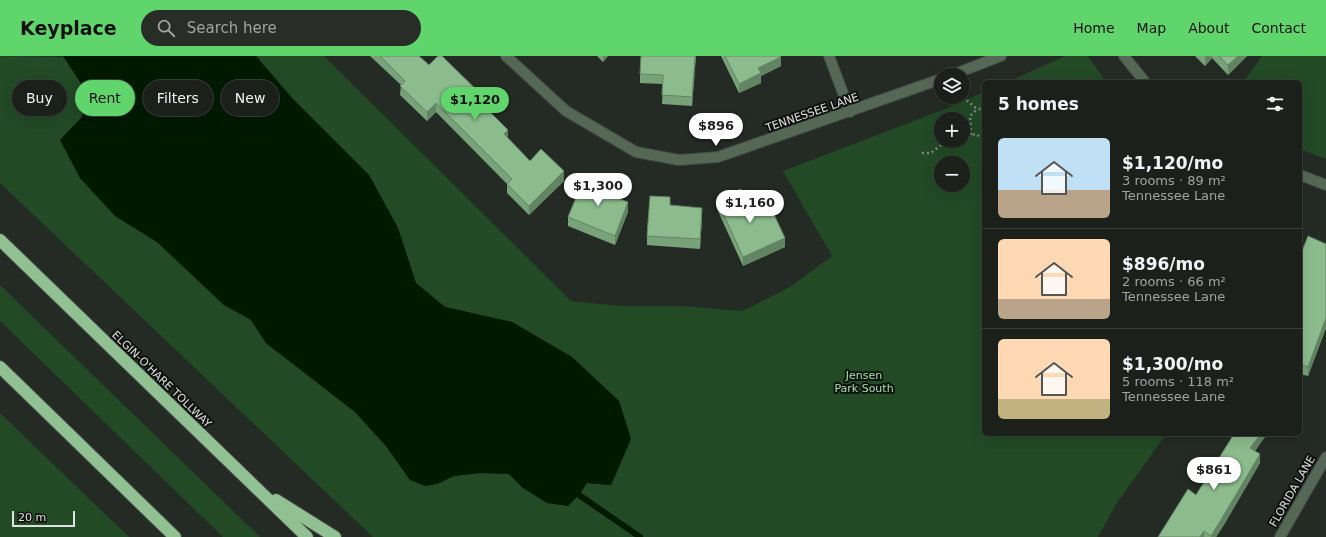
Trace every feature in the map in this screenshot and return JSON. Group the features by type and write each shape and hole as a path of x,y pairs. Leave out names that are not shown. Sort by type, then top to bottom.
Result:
{"highway":[{"name":"ELGIN-O'HARE TOLLWAY","path":"0,240 306,537"},
{"path":"0,367 175,537"},
{"path":"255,486 335,537"}],"street":[{"name":"TENNESSEE LANE","path":"506,56 566,111 636,152 679,160 718,157 934,82"},
{"path":"829,56 850,112"},
{"path":"970,68 1001,56"},
{"path":"1124,56 1143,80"},
{"path":"1302,175 1326,185"},
{"name":"FLORIDA LANE","path":"1280,537 1326,456"}],"path":[{"path":"970,103 977,109 982,109"},
{"path":"977,109 970,116 971,135 976,134 982,138"},
{"path":"922,153 930,153 937,148"}],"green space":[{"name":"Jensen Park South","path":"0,56 65,57 79,80 75,80 75,116 82,116 60,140 115,216 157,242 224,305 251,320 266,343 355,412 386,446 410,480 437,484 454,476 480,473 509,474 523,488 579,495 587,483 611,485 631,439 619,401 572,357 512,322 445,307 416,283 398,228 369,175 292,98 279,83 279,80 277,80 256,56 324,56 571,301 620,306 684,306 743,311 790,287 832,256 783,171 934,113 934,148 970,148 970,112 937,112 956,104 970,104 970,98 982,93 982,436 1165,436 1115,506 1098,537 373,537 0,183"},
{"path":"1065,56 1088,56 1105,80 1012,80"},
{"path":"1262,56 1326,56 1326,159 1302,150 1302,80 1244,80"},
{"path":"0,285 260,537 223,537 0,321"},
{"path":"0,413 129,537 0,537"}],"shaded area":[{"path":"63,56 256,56 277,80 221,80 221,116 279,116 279,83 292,98 369,175 398,228 416,283 445,307 512,322 572,357 619,401 631,439 611,485 587,483 579,495 568,506 547,503 523,488 509,474 480,473 454,476 437,484 425,486 410,480 386,446 355,412 266,343 251,320 224,305 157,242 115,216 80,178 60,140 82,116 135,116 135,80 79,80"}],"building":[{"path":"380,56 419,56 429,65 438,56 442,56 491,104 486,108 508,130 504,134 530,161 541,149 564,171 529,206 507,184 512,179 436,103 427,112 400,86 405,81"},
{"path":"641,56 695,56 692,97 662,95 663,75 640,74"},
{"path":"725,56 781,57 758,68 761,73 739,84"},
{"path":"1219,56 1238,56 1228,65"},
{"path":"585,176 609,185 606,194 628,202 615,236 568,217"},
{"path":"741,189 753,217 771,208 785,238 743,257 717,200"},
{"path":"650,196 670,197 670,205 702,208 700,239 647,236"},
{"path":"1308,236 1326,244 1326,318 1308,367 1302,365 1302,251"},
{"path":"1233,436 1259,436 1250,448 1260,454 1211,536 1204,531 1200,537 1158,537 1188,489 1196,495"}],"waterway":[{"path":"579,495 640,537"}]}
